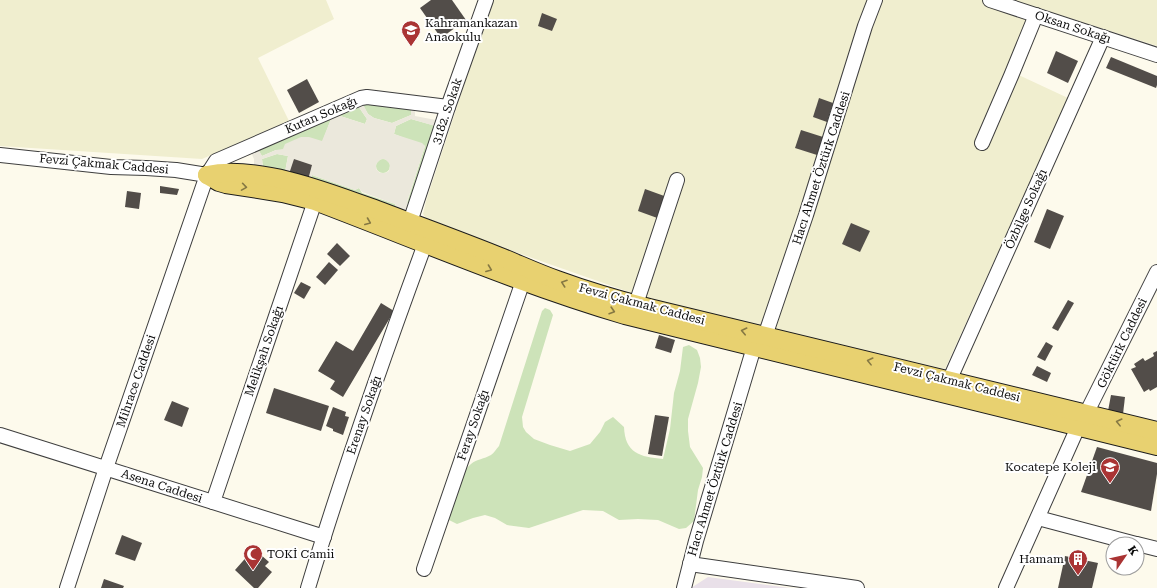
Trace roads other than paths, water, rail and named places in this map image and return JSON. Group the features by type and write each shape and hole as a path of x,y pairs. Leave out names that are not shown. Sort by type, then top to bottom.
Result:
{"main road":[{"name":"Fevzi Çakmak Caddesi","path":"207,174 235,172 299,184 338,195 558,280 605,296 636,304 759,342 1082,421 1157,431"},
{"name":"Fevzi Çakmak Caddesi","path":"207,174 219,182 226,184 282,193 315,201 523,282 574,300 626,315 949,381 1082,421 1157,446"}],"street":[{"name":"3182. Sokak","path":"410,222 448,107 486,0"},
{"name":"Hacı Ahmet Öztürk Caddesi","path":"684,588 690,564 759,342 806,215 874,0"},
{"name":"Oksan Sokağı","path":"990,0 1157,55"},
{"path":"982,143 1036,15"},
{"name":"Özbilge Sokağı","path":"949,381 1103,37"},
{"name":"Kutan Sokağı","path":"207,174 216,161 223,156 361,98 367,97 448,107"},
{"name":"Fevzi Çakmak Caddesi","path":"0,155 111,167 176,170 207,174"},
{"name":"Mihrace Caddesi","path":"67,588 106,468 207,174"},
{"path":"636,304 677,180"},
{"name":"Melikşah Sokağı","path":"213,502 315,201"},
{"name":"Erenay Sokağı","path":"308,588 379,370 425,244"},
{"name":"Göktürk Caddesi","path":"1006,588 1082,421 1157,272"},
{"name":"Feray Sokağı","path":"424,569 523,282"},
{"name":"Asena Caddesi","path":"0,435 324,537"},
{"path":"1038,518 1107,536"},
{"path":"1145,546 1157,550"},
{"path":"690,564 857,588"}],"place":[{"name":"Kahramankazan Anaokulu","path":"411,47"},
{"name":"Kocatepe Koleji","path":"1110,484"},
{"name":"TOKİ Camii","path":"253,571"},
{"name":"Hamam","path":"1078,576"}]}
